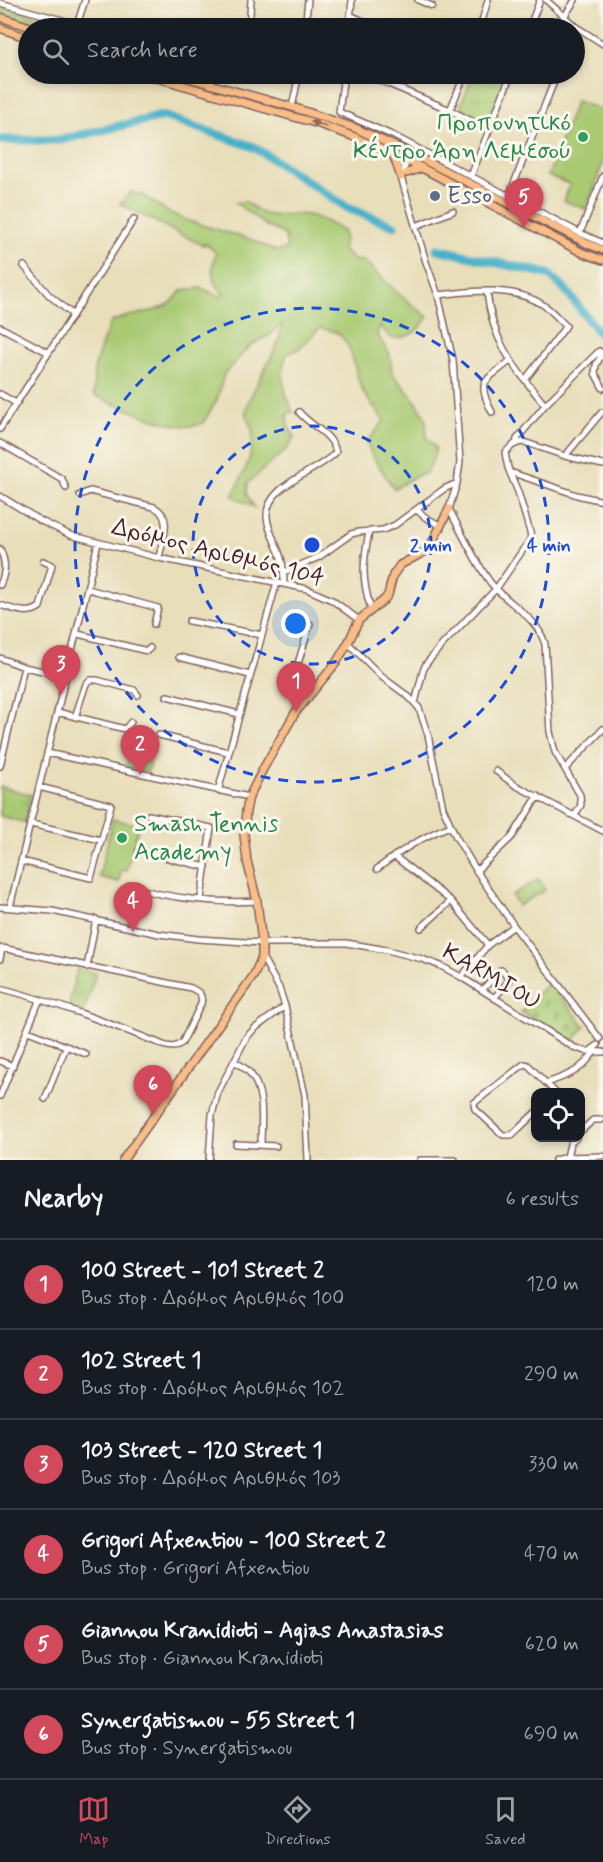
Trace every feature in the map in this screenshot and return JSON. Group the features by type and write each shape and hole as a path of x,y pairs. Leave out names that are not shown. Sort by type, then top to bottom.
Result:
{"main road":[{"path":"0,17 18,23"},
{"path":"0,28 18,34"},
{"path":"178,84 319,124 352,136 422,168 583,253 603,260"},
{"path":"210,84 292,107 355,128 588,244 603,244"},
{"path":"393,154 404,177 422,168"},
{"path":"123,1160 254,975 262,957 257,902 247,861 244,835 249,797 263,769 295,714 336,663 359,620 388,595 393,575 400,565 428,549 435,540 449,509"}],"street":[{"path":"79,18 86,0"},
{"path":"250,18 251,0"},
{"path":"306,18 308,0"},
{"path":"350,18 352,0"},
{"path":"418,0 432,6"},
{"path":"483,18 488,0"},
{"path":"533,18 540,0"},
{"path":"546,0 564,17 575,0"},
{"path":"0,3 50,18"},
{"path":"350,15 356,18"},
{"path":"585,33 603,44"},
{"path":"292,107 297,84"},
{"path":"343,84 339,111 394,136 603,244"},
{"path":"389,84 450,110 489,130"},
{"path":"450,110 461,84"},
{"path":"471,176 507,84"},
{"path":"509,196 553,84"},
{"path":"413,155 404,177 416,226 438,295 453,360 460,450 457,483 449,509 487,577 496,589 532,621 542,634 545,644 550,732 555,752 582,800 576,815"},
{"path":"580,233 603,176"},
{"path":"416,226 453,211"},
{"path":"0,429 134,219"},
{"path":"24,266 49,295 73,315"},
{"path":"438,295 473,291 515,294 533,300 551,311 566,326 525,380"},
{"path":"487,292 491,319 510,361 545,405"},
{"path":"0,327 47,352"},
{"path":"601,352 595,373 603,388"},
{"path":"516,444 517,439 545,405 601,352"},
{"path":"492,412 485,400 483,387 486,381 510,361"},
{"path":"0,394 16,403"},
{"path":"284,584 282,558 270,530 267,516 269,504 275,495 293,481 331,458 336,452 329,438 299,412"},
{"path":"565,456 602,412"},
{"path":"415,703 426,664 496,589 531,538 505,453 516,444 524,442 565,456 602,465"},
{"path":"0,443 62,479 66,488"},
{"path":"510,472 577,495 603,501"},
{"path":"284,572 319,557 351,534 383,530 395,525 444,489 457,483"},
{"path":"80,495 90,491 161,510 166,522 159,558"},
{"name":"Δρόμος Αριθμός 104","path":"0,496 40,521 70,535 159,558 307,589 332,600 359,620"},
{"path":"417,510 441,526"},
{"path":"369,532 362,570 371,609"},
{"path":"10,908 78,634 98,543"},
{"path":"0,549 5,571 0,585"},
{"path":"0,605 25,612 34,611 40,607 52,564 43,561"},
{"path":"218,791 277,582"},
{"path":"88,589 158,608 154,624"},
{"path":"189,621 262,635"},
{"path":"310,624 296,670 297,677 311,692"},
{"path":"78,634 147,651 150,648"},
{"path":"348,643 382,677 415,703 423,716 441,799 451,826 476,871 514,926 600,1040 603,1052"},
{"path":"179,657 250,675"},
{"path":"0,658 24,667 66,676"},
{"path":"0,766 24,667"},
{"path":"75,717 86,684 90,680 134,690 138,695"},
{"path":"167,696 239,714"},
{"path":"57,712 125,729 131,722"},
{"path":"565,769 603,729"},
{"path":"159,735 228,752"},
{"path":"47,753 249,797"},
{"path":"496,771 515,785 601,829 603,821"},
{"path":"21,861 91,878 111,805 39,787"},
{"path":"476,871 512,837 538,796"},
{"path":"149,815 211,828 201,899"},
{"path":"31,824 101,840"},
{"path":"377,869 394,856 439,830 451,826"},
{"path":"139,851 206,867"},
{"path":"394,856 451,901 488,945"},
{"path":"129,886 147,892 201,899 257,902"},
{"path":"421,928 451,901"},
{"name":"KARMIOU","path":"0,907 52,910 159,934 198,939 262,943 346,944 387,950 441,966 573,1047 603,1052"},
{"path":"87,967 96,919"},
{"path":"461,977 488,945 514,926"},
{"path":"0,959 2,948 191,988 199,992 202,997 201,1004 182,1043 174,1047 0,987"},
{"path":"262,957 279,988 285,1006 305,1095 308,1160"},
{"path":"482,990 501,970 503,971 509,980 494,998"},
{"path":"0,1096 40,999"},
{"path":"209,1160 212,1115 218,1092 246,1038 254,1029 285,1006"},
{"path":"28,1031 86,1054"},
{"path":"547,1083 567,1076 585,1065 600,1040"},
{"path":"45,1099 66,1047"},
{"path":"0,1061 13,1066"},
{"path":"234,1061 249,1071 257,1085 261,1099 261,1145"},
{"path":"531,1117 512,1135 503,1135 475,1109 474,1103 525,1064 551,1088"},
{"path":"585,1125 593,1120 601,1119"},
{"path":"567,1156 572,1142"},
{"path":"236,1144 276,1146"},
{"path":"555,1160 567,1156 603,1156"},
{"path":"420,1160 455,1160"}],"green space":[{"path":"0,5 44,18 18,18 0,12"},
{"path":"470,84 506,84 492,120 487,121 463,110 461,104"},
{"name":"Προπονητικό Κέντρο Άρη Λεμεσού","path":"576,101 603,110 603,163 586,209 564,201 570,184 548,176"},
{"path":"131,192 144,196 170,213 189,221 252,240 276,251 287,249 285,235 265,225 236,203 245,201 260,212 269,215 301,214 314,217 344,232 345,242 342,249 353,260 364,261 400,295 428,317 421,327 408,336 391,338 380,326 377,334 390,355 392,373 417,403 426,419 427,438 436,448 425,474 412,478 394,489 371,454 367,442 384,421 364,393 347,344 341,336 320,328 297,350 287,354 284,361 285,391 293,412 287,414 288,427 295,436 286,450 248,483 247,494 254,507 232,496 252,448 252,430 246,417 246,409 272,357 282,324 270,335 250,346 224,374 217,400 203,423 192,426 175,425 126,409 94,395 94,369 111,322 162,308 171,303 182,290 201,288 219,296 224,294 213,279 216,253 207,244 202,245 120,204"},
{"path":"134,735 155,740 148,772 126,767"},
{"path":"0,786 31,795 26,823 0,816"},
{"name":"Smash Tennis Academy","path":"113,819 139,825 126,871 121,870 119,882 99,877"},
{"path":"539,879 545,890 518,906 512,895"},
{"path":"77,969 96,973 84,1011 69,1005"},
{"path":"549,982 585,1026 572,1043 521,1012"}],"waterway":[{"path":"0,140 60,140 163,116 254,147 348,208 394,226"},
{"path":"437,249 548,274 564,288 603,338"}],"place":[{"name":"Προπονητικό Κέντρο Άρη Λεμεσού","path":"583,137"},
{"name":"Esso","path":"435,196"},
{"name":"Giannou Kranidioti - Agias Anastasias","path":"524,228"},
{"name":"103 Street - 120 Street 1","path":"61,695"},
{"name":"100 Street - 101 Street 2","path":"296,712"},
{"name":"102 Street 1","path":"140,775"},
{"name":"Smash Tennis Academy","path":"122,838"},
{"name":"Grigori Afxentiou - 100 Street 2","path":"133,932"},
{"name":"Synergatismou - 55 Street 1","path":"153,1115"}]}
